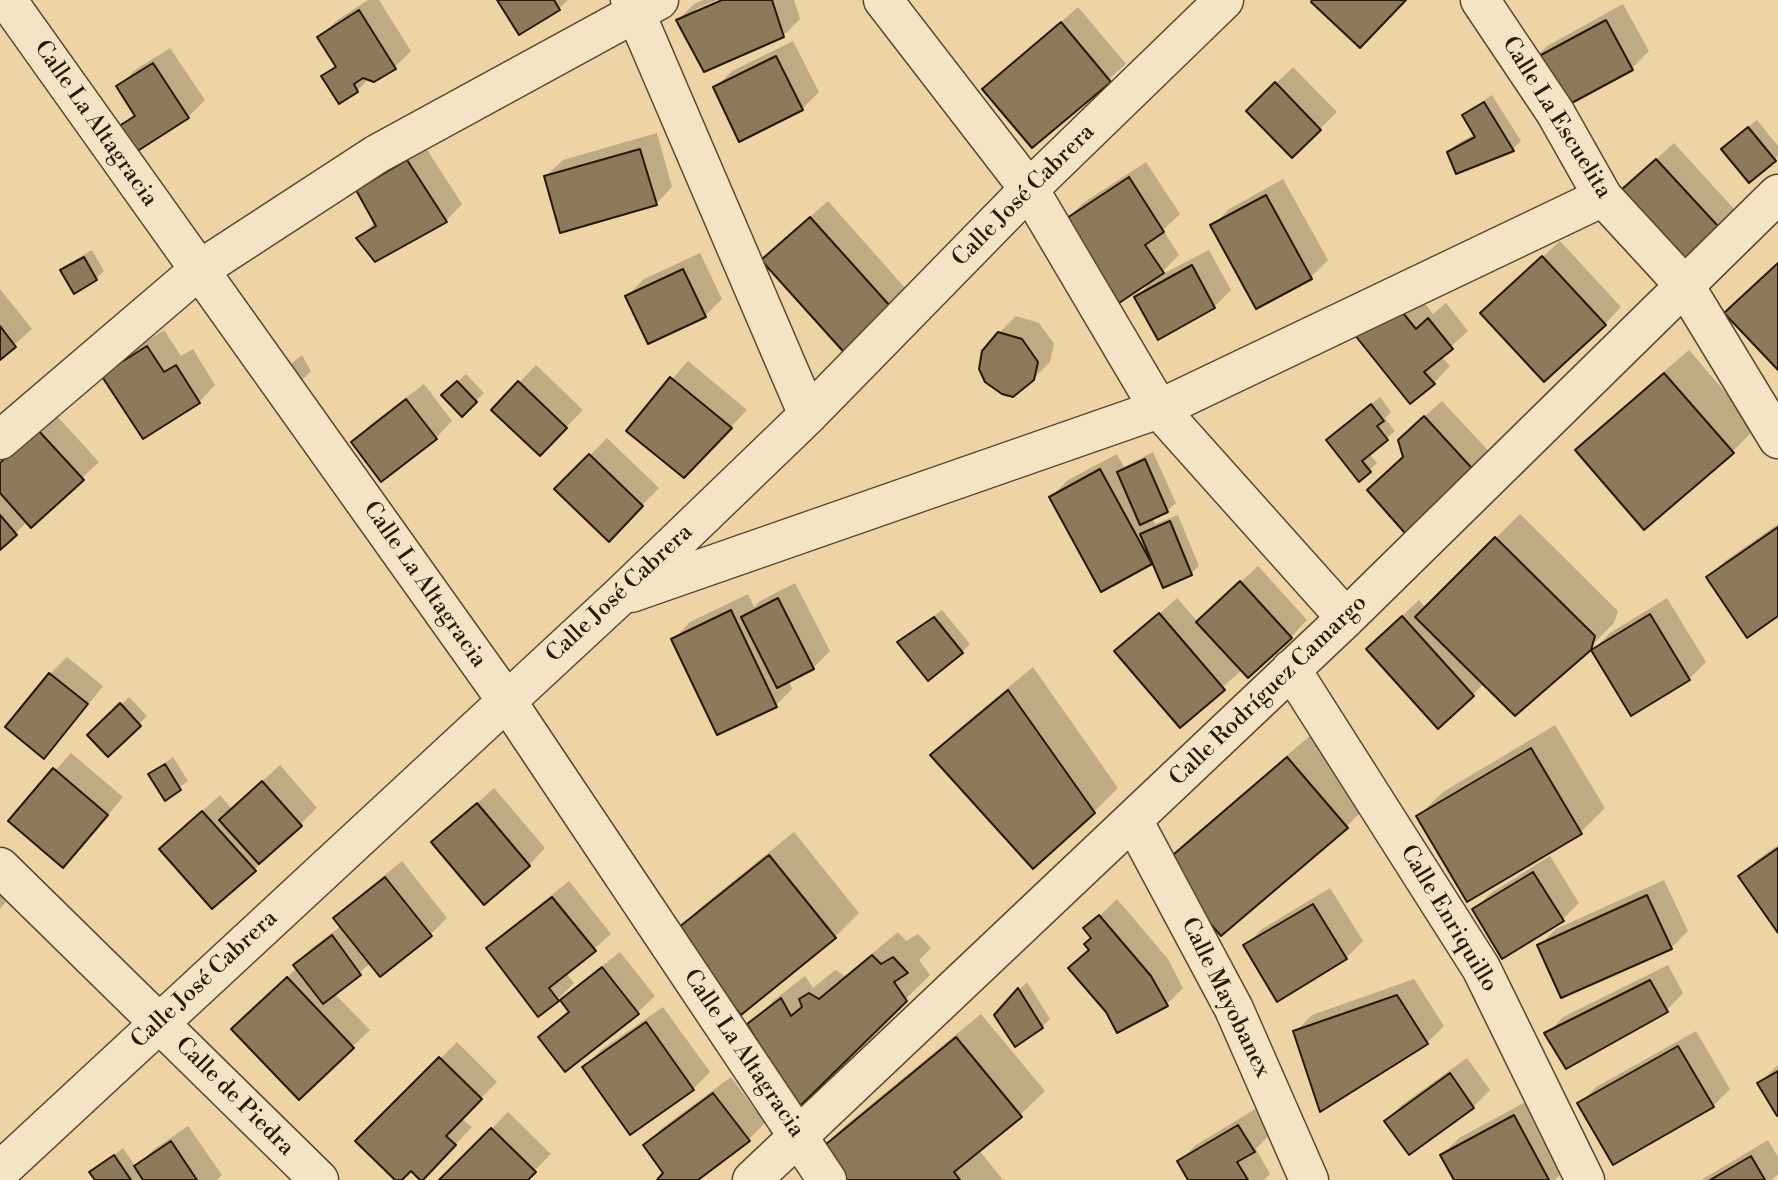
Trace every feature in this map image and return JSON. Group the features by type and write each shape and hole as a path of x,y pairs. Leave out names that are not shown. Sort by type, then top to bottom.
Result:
{"street":[{"name":"Calle La Altagracia","path":"7,0 506,700 827,1180"},
{"path":"883,0 1029,189 1159,409 1346,618"},
{"name":"Calle José Cabrera","path":"0,1171 619,597 808,415 1029,189 1224,0"},
{"name":"Calle La Escuelita","path":"1480,0 1555,112 1603,197 1685,286 1778,439"},
{"path":"0,440 199,270 377,154 641,5 808,415"},
{"name":"Calle Rodríguez Camargo","path":"752,1180 1346,618 1778,194"},
{"path":"619,597 1159,409 1603,197"},
{"name":"Calle Enriquillo","path":"1291,669 1481,968 1585,1180"},
{"name":"Calle Mayobanex","path":"1133,820 1234,1009 1309,1180"},
{"name":"Calle de Piedra","path":"0,867 319,1180"}],"building":[{"path":"497,0 554,0 560,10 519,35"},
{"path":"722,0 772,0 784,37 704,72 676,20"},
{"path":"1406,0 1360,48 1311,2"},
{"path":"359,10 396,69 374,82 363,78 354,84 358,92 339,104 321,76 336,67 317,37"},
{"path":"1606,20 1633,70 1555,112 1528,62"},
{"path":"1061,22 1111,82 1032,148 982,89"},
{"path":"776,56 803,110 739,142 713,87"},
{"path":"153,63 189,118 136,152 119,126 135,116 116,86"},
{"path":"1275,82 1321,130 1292,158 1246,111"},
{"path":"1484,102 1514,151 1456,174 1447,152 1475,137 1462,115"},
{"path":"1748,127 1776,161 1749,183 1721,149"},
{"path":"640,149 657,205 560,233 544,176"},
{"path":"1656,159 1729,238 1684,278 1612,198"},
{"path":"407,160 447,222 375,262 356,238 376,226 356,190"},
{"path":"1129,177 1164,232 1145,245 1164,273 1119,303 1064,220"},
{"path":"1266,195 1312,279 1256,309 1210,225"},
{"path":"810,217 899,316 850,359 761,260"},
{"path":"1542,256 1606,325 1544,382 1480,313"},
{"path":"84,257 97,280 74,294 60,270"},
{"path":"1778,263 1778,370 1724,313"},
{"path":"1192,265 1215,308 1158,340 1134,297"},
{"path":"683,269 706,317 648,344 625,296"},
{"path":"1394,302 1416,329 1428,318 1453,349 1424,372 1435,384 1410,404 1354,334"},
{"path":"0,326 16,347 0,360"},
{"path":"998,332 1022,339 1038,362 1034,380 1013,397 1002,394 985,382 979,369 982,351"},
{"path":"147,346 164,372 176,365 200,403 143,439 101,375"},
{"path":"1664,373 1734,453 1644,530 1575,450"},
{"path":"670,377 732,428 684,478 626,431"},
{"path":"457,381 477,402 462,417 441,395"},
{"path":"518,381 567,428 540,456 491,410"},
{"path":"406,399 437,439 381,482 351,442"},
{"path":"1371,404 1384,421 1377,426 1388,440 1362,461 1371,472 1359,482 1326,440"},
{"path":"1424,416 1480,477 1411,540 1367,490 1403,457 1398,440"},
{"path":"37,429 84,480 31,528 0,493 0,463"},
{"path":"589,454 643,506 609,542 554,489"},
{"path":"1145,459 1168,512 1140,525 1117,472"},
{"path":"1100,469 1152,564 1101,592 1049,497"},
{"path":"0,515 17,535 0,550"},
{"path":"1170,521 1192,575 1163,588 1140,534"},
{"path":"1778,527 1778,616 1747,638 1706,577"},
{"path":"1495,537 1595,636 1591,650 1515,716 1415,617"},
{"path":"1240,581 1292,638 1248,678 1196,622"},
{"path":"778,598 814,669 777,688 741,617"},
{"path":"731,610 777,707 717,735 671,639"},
{"path":"1159,613 1225,690 1180,728 1114,651"},
{"path":"1650,614 1690,680 1631,716 1591,650"},
{"path":"1402,616 1474,696 1438,729 1366,649"},
{"path":"934,617 963,653 928,681 897,642"},
{"path":"49,673 88,704 44,759 5,727"},
{"path":"1008,690 1095,813 1033,869 930,755"},
{"path":"120,703 141,726 108,757 87,735"},
{"path":"1531,748 1582,834 1467,902 1416,816"},
{"path":"1287,757 1348,828 1221,936 1160,866"},
{"path":"165,764 181,790 165,801 148,774"},
{"path":"53,768 108,815 63,868 8,821"},
{"path":"262,781 302,826 259,864 219,820"},
{"path":"477,803 530,866 484,905 431,842"},
{"path":"202,811 256,871 212,909 159,849"},
{"path":"1778,848 1778,933 1738,876"},
{"path":"769,855 836,938 741,1015 673,932"},
{"path":"1533,872 1564,921 1502,959 1472,909"},
{"path":"385,877 432,936 380,977 333,918"},
{"path":"1647,895 1672,949 1561,998 1537,945"},
{"path":"552,897 596,951 549,988 559,1001 538,1017 486,948"},
{"path":"1313,904 1347,959 1277,1002 1243,945"},
{"path":"1099,915 1151,976 1168,1006 1117,1033 1106,1012 1068,968 1089,950 1084,944 1091,938 1083,928"},
{"path":"332,935 361,975 323,1004 293,965"},
{"path":"872,955 881,964 893,957 908,973 894,982 907,1001 798,1108 747,1024 781,998 791,1016 802,1007 799,999 809,993 819,999"},
{"path":"602,967 639,1014 565,1072 538,1037 569,1012 560,1000"},
{"path":"287,977 354,1048 299,1100 231,1029"},
{"path":"1650,980 1668,1012 1566,1069 1544,1033"},
{"path":"1018,988 1043,1028 1015,1047 994,1015"},
{"path":"1397,995 1428,1044 1320,1112 1293,1031"},
{"path":"646,1022 694,1090 630,1135 582,1067"},
{"path":"956,1037 1022,1117 954,1172 960,1180 844,1180 819,1150"},
{"path":"1678,1046 1714,1107 1613,1165 1577,1103"},
{"path":"439,1057 482,1099 446,1136 456,1145 423,1180 411,1171 402,1180 395,1180 355,1141"},
{"path":"1778,1071 1778,1115 1777,1116 1757,1083"},
{"path":"1450,1073 1474,1108 1409,1155 1384,1121"},
{"path":"713,1093 750,1141 698,1180 657,1180 663,1173 643,1145"},
{"path":"1514,1115 1549,1180 1454,1180 1440,1155"},
{"path":"1238,1125 1255,1152 1237,1162 1248,1180 1188,1180 1177,1161"},
{"path":"491,1128 536,1172 528,1180 439,1180"},
{"path":"171,1141 197,1180 143,1180 134,1166"},
{"path":"114,1155 131,1180 95,1180 89,1172"},
{"path":"1751,1156 1765,1180 1710,1180"}]}
